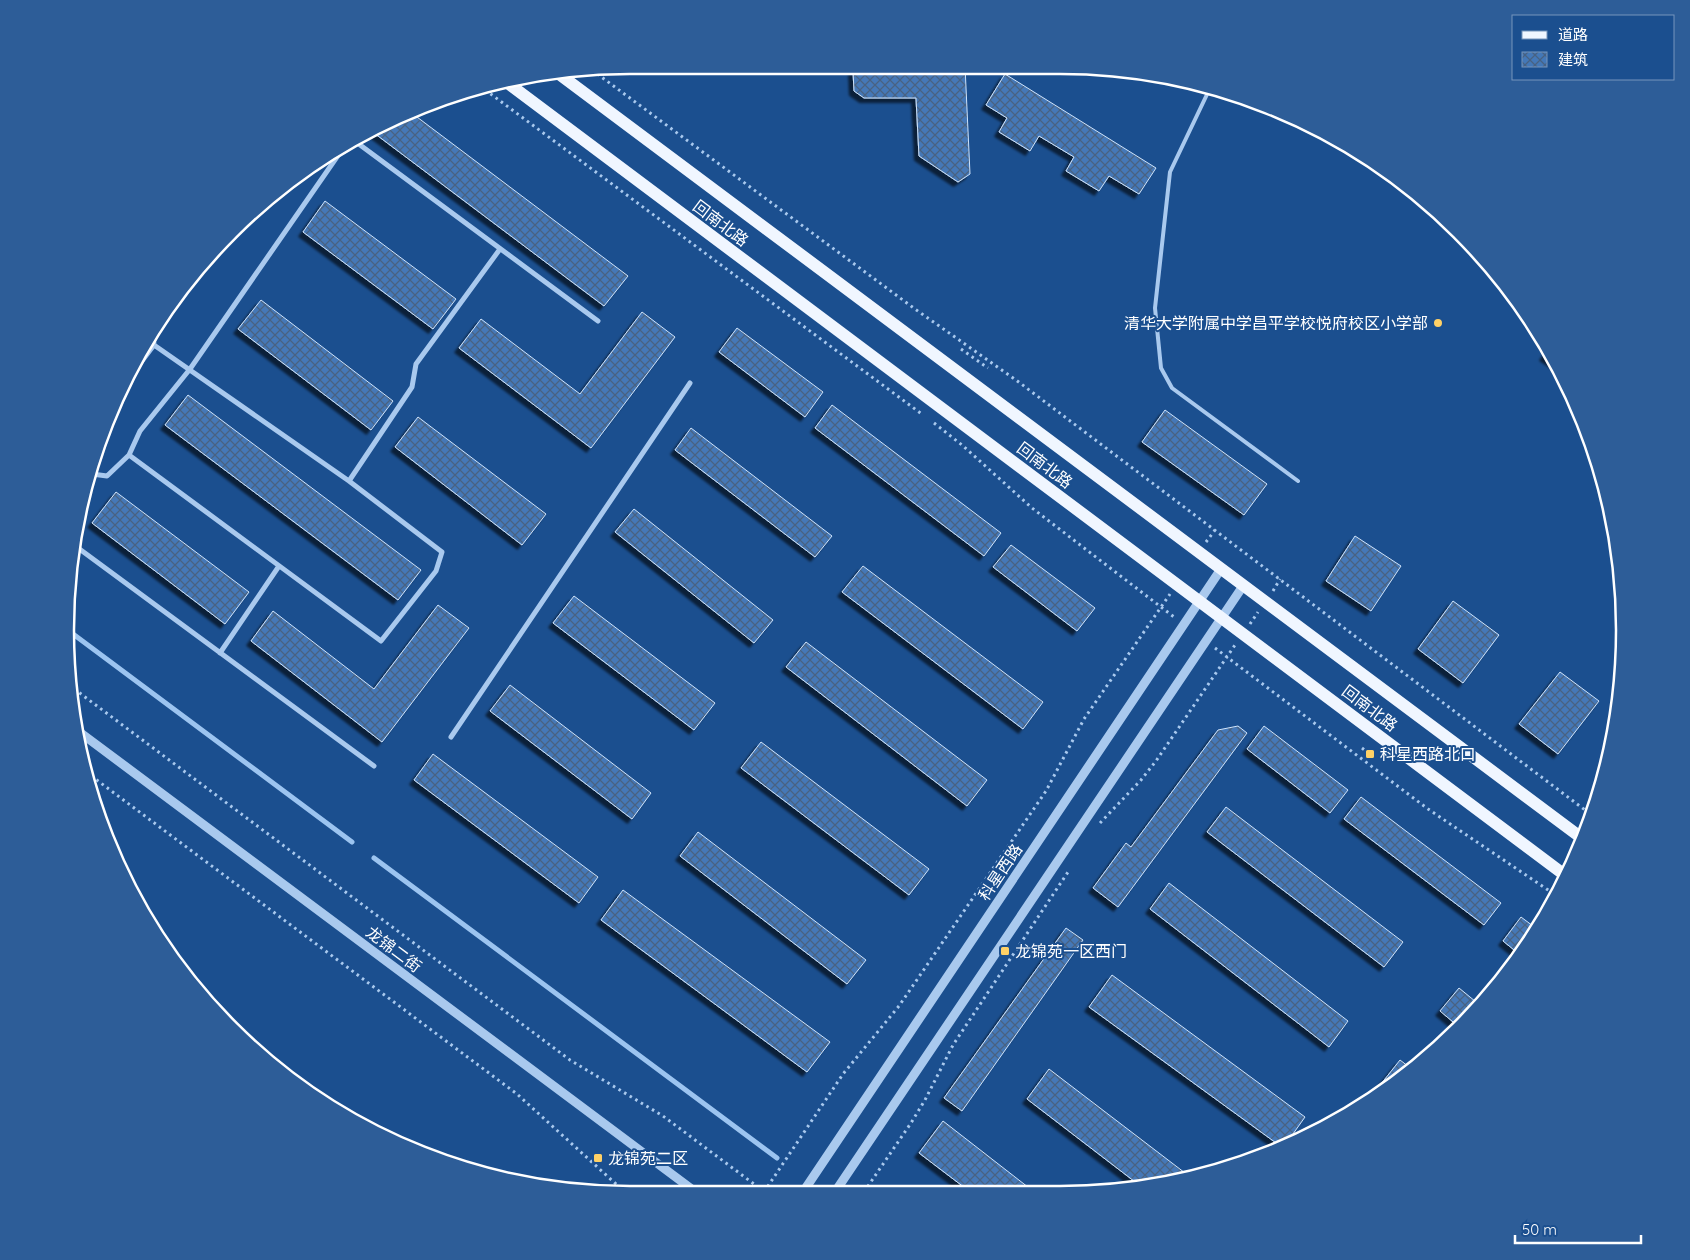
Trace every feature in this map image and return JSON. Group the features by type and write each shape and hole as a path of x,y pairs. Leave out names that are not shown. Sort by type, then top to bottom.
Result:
{"main road":[{"name":"回南北路","path":"565,78 1577,835"},
{"name":"回南北路","path":"511,87 1561,872"}],"street":[{"path":"359,144 598,321"},
{"path":"96,475 107,476 129,456 140,431 190,369 337,157"},
{"path":"349,481 412,387 416,364 500,249"},
{"path":"129,456 381,641 436,571 442,552 349,481 154,345 146,355"},
{"path":"450,737 690,383"},
{"path":"80,549 374,766"},
{"path":"220,653 278,566"},
{"name":"科星西路","path":"807,1186 1221,569"},
{"path":"839,1186 1243,586"},
{"name":"龙锦二街","path":"83,735 688,1186"}],"lane":[{"path":"1207,94 1170,172 1155,308 1161,368 1172,388 1298,481"}],"path":[{"path":"599,75 926,318 1016,380 1586,811"},
{"path":"489,92 936,424 1032,508 1134,586"},
{"path":"961,349 988,368"},
{"path":"768,1186 843,1074 899,1006 1046,791 1084,719 1150,623"},
{"path":"1099,825 1156,761 1216,673"},
{"path":"1261,683 1428,809 1551,892"},
{"path":"78,692 570,1060 663,1116 756,1186"},
{"path":"1362,748 1377,760"},
{"path":"94,778 517,1094 618,1186"},
{"path":"868,1186 911,1124 953,1045 1072,866"}],"building":[{"path":"853,74 965,74 970,174 958,182 919,156 916,98 864,98 854,91"},
{"path":"1005,74 1156,168 1139,194 1109,176 1099,191 1066,171 1074,157 1039,136 1030,151 999,132 1007,118 986,105"},
{"path":"416,116 628,276 604,306 377,135"},
{"path":"325,201 456,299 433,329 303,232"},
{"path":"261,300 393,401 371,430 238,329"},
{"path":"642,312 675,337 591,448 459,348 481,319 580,394"},
{"path":"737,328 823,392 805,417 719,352"},
{"path":"188,395 421,570 398,600 165,425"},
{"path":"832,405 1001,533 984,556 815,428"},
{"path":"1165,410 1267,484 1244,515 1142,442"},
{"path":"418,417 546,514 522,545 395,447"},
{"path":"691,428 832,536 815,557 675,450"},
{"path":"116,492 249,592 225,624 92,523"},
{"path":"634,509 773,620 754,643 615,532"},
{"path":"1355,536 1401,566 1371,611 1326,581"},
{"path":"1011,545 1095,608 1077,631 993,567"},
{"path":"863,566 1043,702 1023,729 842,592"},
{"path":"574,596 715,703 694,730 553,623"},
{"path":"1453,601 1499,635 1463,683 1418,649"},
{"path":"438,605 469,628 382,742 251,641 273,611 374,689"},
{"path":"806,642 987,780 967,806 786,667"},
{"path":"1560,672 1599,701 1558,754 1519,724"},
{"path":"510,685 651,793 632,819 490,711"},
{"path":"1238,726 1247,733 1118,907 1093,888 1126,843 1131,847 1218,730"},
{"path":"1264,726 1348,790 1330,813 1247,749"},
{"path":"761,742 929,869 909,895 741,768"},
{"path":"433,754 598,877 579,903 414,780"},
{"path":"1361,797 1501,903 1484,925 1344,819"},
{"path":"1226,807 1403,942 1384,967 1207,832"},
{"path":"698,832 866,960 847,984 680,856"},
{"path":"1169,883 1348,1021 1329,1047 1150,909"},
{"path":"623,890 830,1042 807,1072 601,920"},
{"path":"1521,917 1532,925 1515,950 1503,941"},
{"path":"1066,928 1083,940 962,1111 944,1098"},
{"path":"1112,975 1305,1117 1292,1135 1276,1143 1089,1007"},
{"path":"1459,988 1474,1001 1454,1022 1440,1011"},
{"path":"1400,1060 1406,1065 1399,1071 1381,1084"},
{"path":"1049,1069 1184,1172 1134,1181 1027,1099"},
{"path":"943,1121 1027,1186 962,1186 919,1153"}],"waterway":[{"path":"74,635 352,842"},
{"path":"374,858 777,1158"}],"place":[{"name":"清华大学附属中学昌平学校悦府校区小学部","path":"1438,323"},
{"name":"科星西路北口","path":"1370,754"},
{"name":"龙锦苑一区西门","path":"1005,951"},
{"name":"龙锦苑二区","path":"598,1158"}]}
